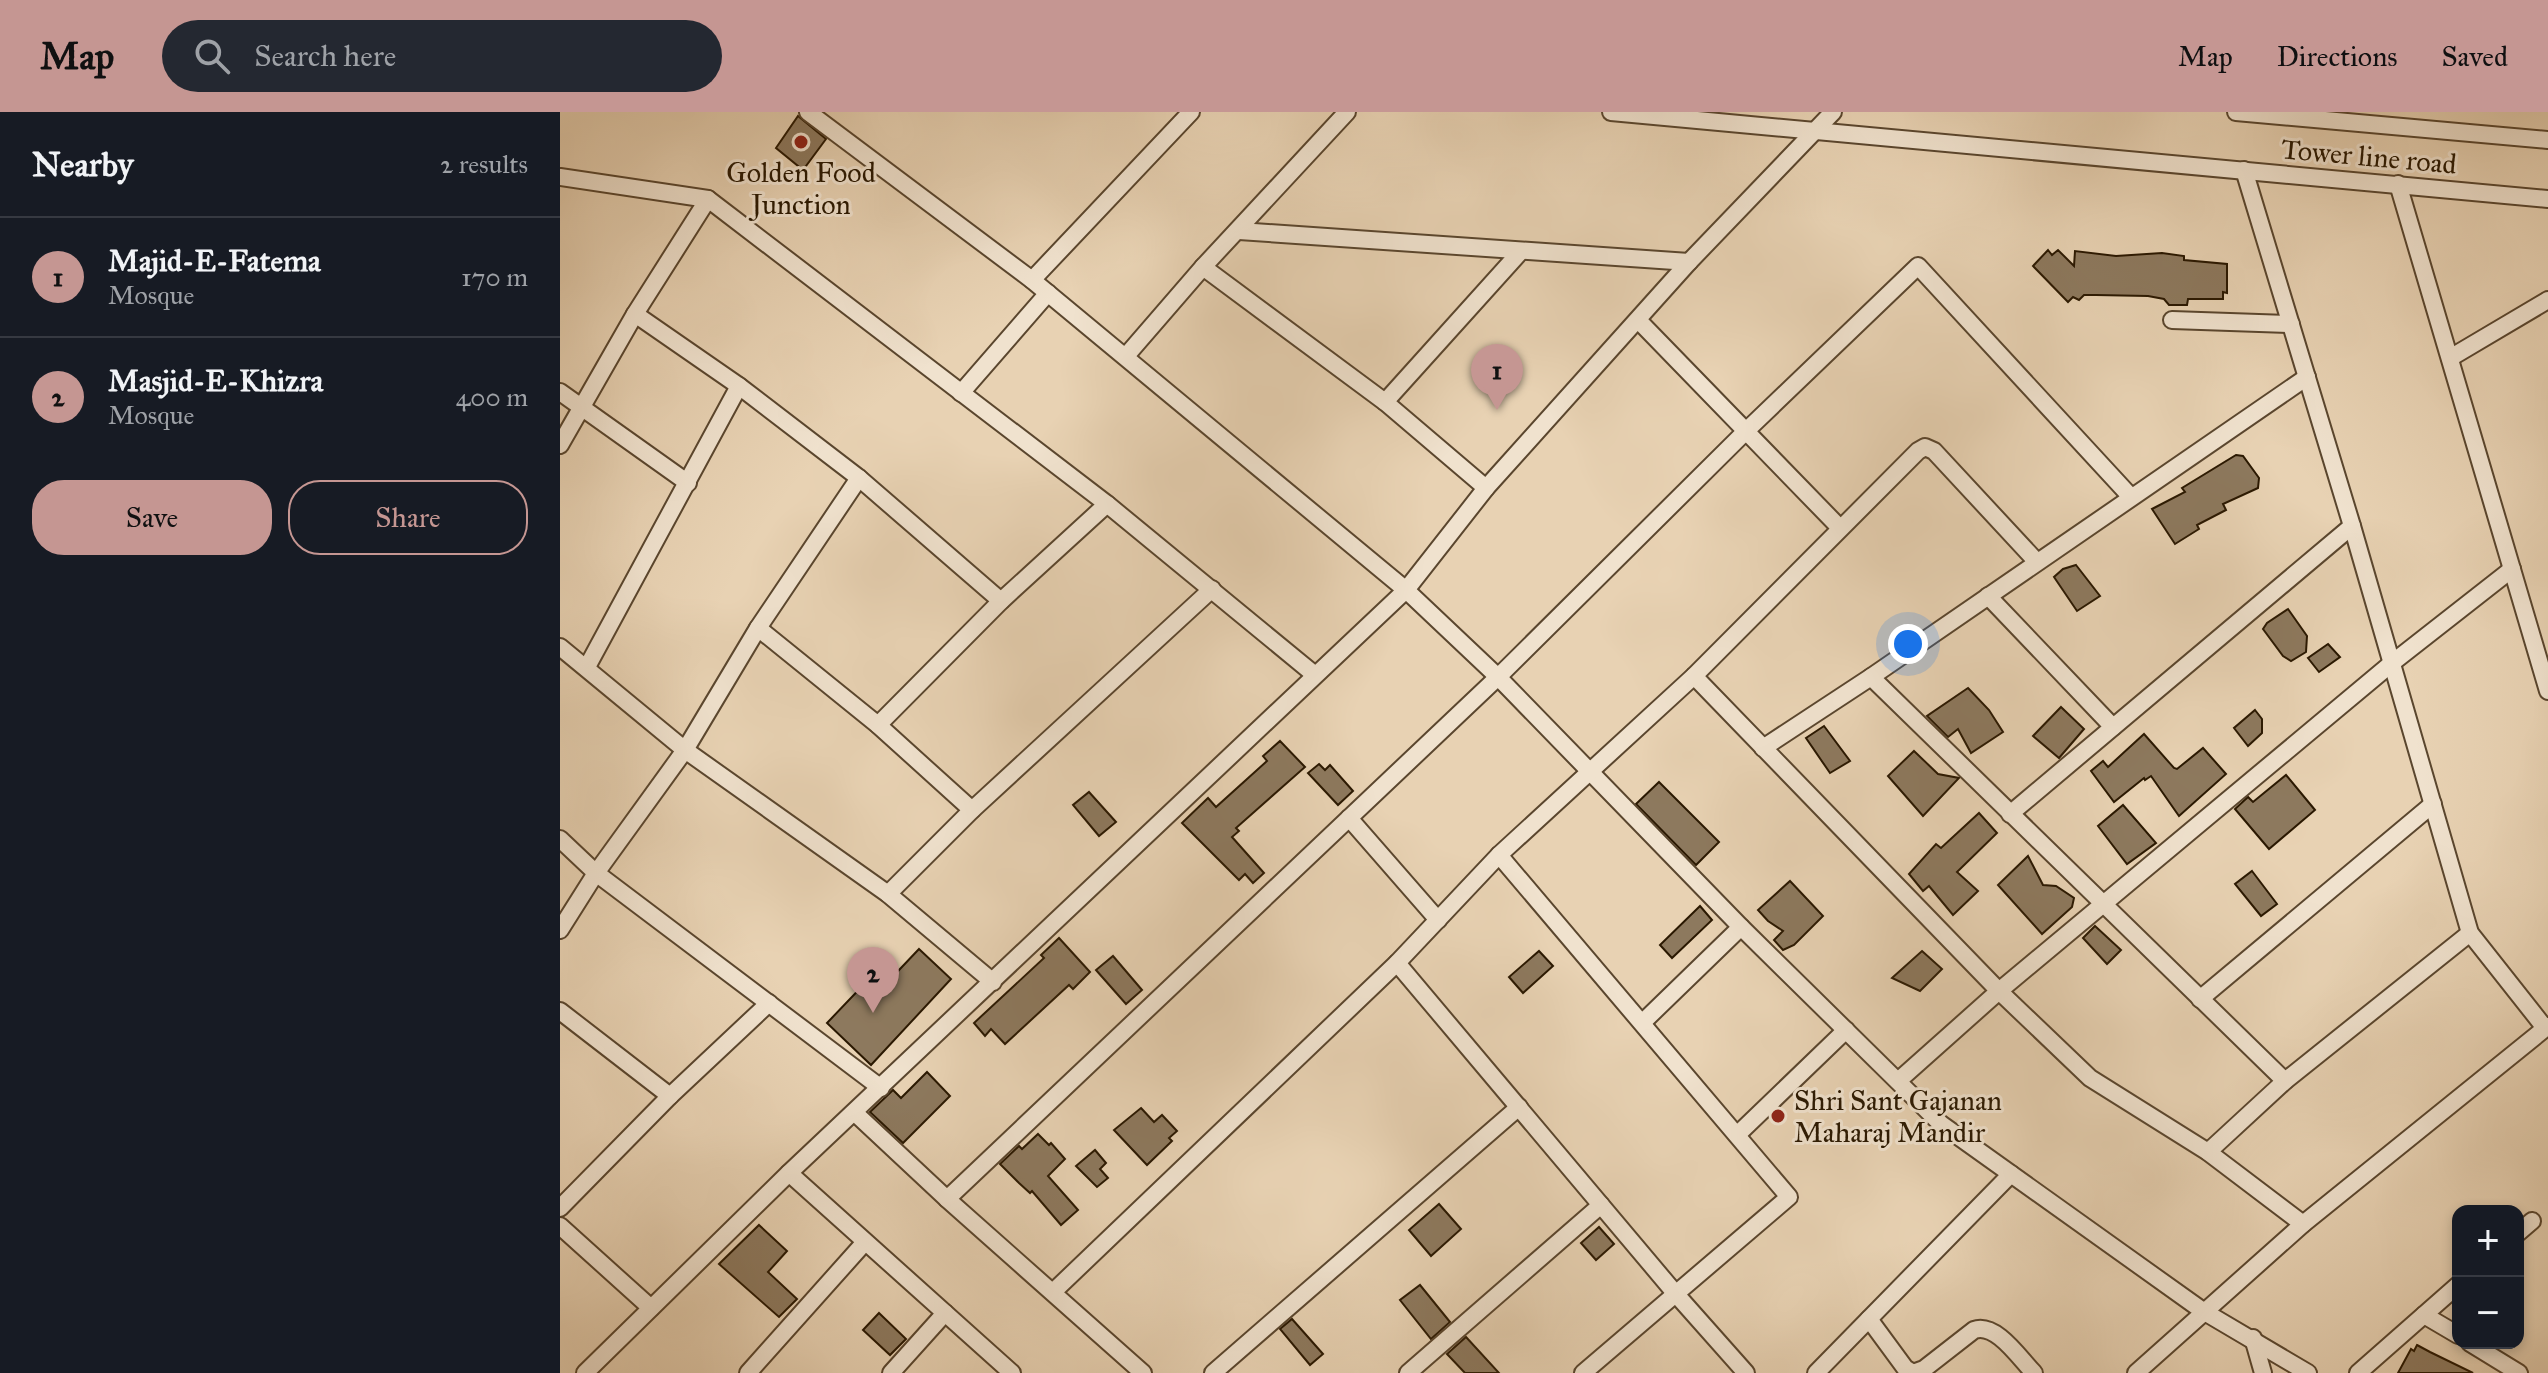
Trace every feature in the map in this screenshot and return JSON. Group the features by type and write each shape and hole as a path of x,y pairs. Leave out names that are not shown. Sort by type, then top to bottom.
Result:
{"street":[{"path":"808,112 1032,280 1406,590 1498,677 1741,927 1941,1124 2203,1311 2308,1373"},
{"path":"1032,280 1191,112"},
{"path":"1126,356 1203,267 1347,112"},
{"name":"Tower line road","path":"1611,112 2548,199"},
{"path":"585,1373 789,1173 1406,590 1486,488 1689,262 1833,112"},
{"path":"2236,112 2548,140"},
{"path":"2136,1373 2303,1224 2546,1027 2470,933 2352,526 2244,170"},
{"path":"560,177 708,199 1107,504 1315,675"},
{"path":"2398,184 2548,691"},
{"path":"560,445 635,314 708,199"},
{"path":"1239,231 1689,262"},
{"path":"1385,402 1521,251"},
{"path":"947,1199 1498,677 1918,266 2131,497"},
{"path":"1203,267 1385,402 1486,488"},
{"path":"961,393 1048,293"},
{"path":"2450,358 2548,300"},
{"path":"635,314 739,386 859,478 1001,601"},
{"path":"1638,320 1840,528"},
{"path":"2172,320 2291,324"},
{"path":"1763,748 2307,377"},
{"path":"587,667 739,386"},
{"path":"560,392 688,483"},
{"path":"1053,1292 1397,963 1499,855 1694,676 1918,451 1925,447 1934,451 2037,562"},
{"path":"560,930 596,873 685,750 758,628 859,478"},
{"path":"878,725 1001,601 1107,504"},
{"path":"2010,814 2352,526"},
{"path":"1898,1081 1999,991 2392,663 2512,569"},
{"path":"888,894 972,810 1212,589"},
{"path":"1988,596 2113,727"},
{"path":"758,628 878,725 972,810"},
{"path":"560,647 685,750 888,894 993,982"},
{"path":"1694,676 1999,991 2090,1078 2208,1152 2303,1224"},
{"path":"1871,677 2285,1081"},
{"path":"2200,999 2433,804"},
{"path":"1349,818 1438,920"},
{"path":"560,839 596,873 881,1088"},
{"path":"1499,855 1789,1197 1587,1372"},
{"path":"1643,1022 1741,927"},
{"path":"2208,1152 2285,1081 2470,933"},
{"path":"1397,963 1746,1373"},
{"path":"560,1208 670,1096 769,1003"},
{"path":"560,1011 670,1096"},
{"path":"1737,1135 1846,1030"},
{"path":"1213,1373 1519,1107"},
{"path":"855,1113 1143,1373"},
{"path":"789,1173 1012,1373"},
{"path":"1816,1373 2011,1174"},
{"path":"1408,1373 1601,1205"},
{"path":"2524,1228 2532,1221"},
{"path":"560,1226 651,1308"},
{"path":"748,1373 865,1242"},
{"path":"2358,1373 2452,1290"},
{"path":"891,1373 945,1313"},
{"path":"2424,1315 2452,1331"},
{"path":"1869,1319 1905,1368 1913,1373 1924,1369 1974,1330 1981,1328 1995,1333 2034,1373"},
{"path":"2253,1338 2263,1373"},
{"path":"2480,1349 2519,1373"}],"building":[{"name":"Golden Food Junction","path":"798,116 826,139 803,170 776,148"},
{"path":"2048,250 2052,255 2058,250 2074,266 2075,251 2116,256 2162,253 2184,256 2184,260 2227,264 2227,293 2223,292 2223,299 2188,299 2187,305 2169,305 2164,299 2148,296 2084,295 2079,300 2073,297 2068,302 2033,266"},
{"path":"2236,455 2243,456 2259,478 2258,488 2223,504 2226,510 2197,525 2199,529 2175,544 2152,509 2185,492 2182,488"},
{"path":"2076,565 2100,596 2077,611 2054,577 2063,569"},
{"path":"2288,609 2307,636 2306,652 2291,661 2283,656 2263,629"},
{"path":"2328,644 2340,657 2319,672 2308,658"},
{"path":"1968,688 1989,710 2003,732 1971,753 1958,729 1948,737 1927,716"},
{"path":"2061,707 2084,729 2059,758 2033,736"},
{"path":"2255,710 2262,719 2262,733 2248,746 2234,728"},
{"path":"1824,726 1850,761 1830,773 1806,738"},
{"path":"2144,734 2174,768 2177,769 2203,748 2226,774 2179,816 2151,776 2114,802 2091,771 2103,761 2108,767"},
{"path":"1280,741 1305,767 1236,828 1239,831 1232,837 1264,873 1253,883 1245,874 1239,880 1182,823 1208,798 1216,807 1267,761 1263,756"},
{"path":"1914,751 1938,774 1959,778 1923,816 1888,776"},
{"path":"1319,764 1325,770 1330,765 1353,791 1338,805 1308,773"},
{"path":"2286,775 2315,810 2269,849 2235,809 2248,797 2253,802"},
{"path":"1659,782 1719,842 1696,865 1636,804"},
{"path":"1089,792 1116,822 1099,836 1073,805"},
{"path":"2123,805 2156,843 2127,864 2098,826"},
{"path":"1979,813 1997,833 1957,872 1978,891 1953,915 1929,886 1923,891 1909,874 1936,844 1941,848"},
{"path":"2028,856 2043,885 2056,886 2074,898 2072,907 2042,934 1998,885"},
{"path":"2252,871 2277,904 2261,916 2235,884"},
{"path":"1790,881 1823,916 1794,945 1783,950 1774,940 1783,931 1758,910"},
{"path":"1700,906 1712,920 1672,958 1660,945"},
{"path":"2095,926 2121,950 2107,964 2083,938"},
{"path":"1059,938 1090,972 1073,989 1069,985 1005,1044 991,1029 985,1036 974,1023 1044,958 1041,955"},
{"path":"919,949 951,979 871,1065 827,1023 870,978 881,989"},
{"path":"1539,951 1553,966 1523,993 1509,977"},
{"path":"1922,951 1942,969 1920,991 1892,978"},
{"path":"1113,956 1142,990 1126,1004 1096,970"},
{"path":"927,1072 950,1096 903,1143 870,1112 893,1090 901,1098"},
{"path":"1141,1108 1154,1122 1162,1115 1177,1131 1169,1138 1172,1141 1147,1165 1114,1130"},
{"path":"1038,1134 1065,1159 1048,1176 1078,1210 1061,1225 1032,1191 1030,1193 1000,1164"},
{"path":"1095,1150 1106,1163 1100,1169 1108,1178 1097,1187 1076,1166"},
{"path":"1439,1204 1461,1229 1431,1256 1409,1230"},
{"path":"759,1225 787,1251 768,1272 797,1299 779,1317 719,1264"},
{"path":"1599,1227 1614,1244 1596,1260 1581,1243"},
{"path":"1420,1285 1450,1322 1431,1339 1400,1300"},
{"path":"879,1313 906,1339 890,1355 863,1330"},
{"path":"1292,1319 1323,1354 1310,1365 1280,1329"},
{"path":"1466,1337 1499,1373 1465,1373 1447,1354"},
{"path":"2417,1345 2473,1373 2398,1373 2411,1349 2414,1351"}],"place":[{"name":"Golden Food Junction","path":"801,142"},
{"name":"Majid-E-Fatema","path":"1497,410"},
{"name":"Masjid-E-Khizra","path":"873,1013"},
{"name":"Shri Sant Gajanan Maharaj Mandir","path":"1778,1116"}]}
